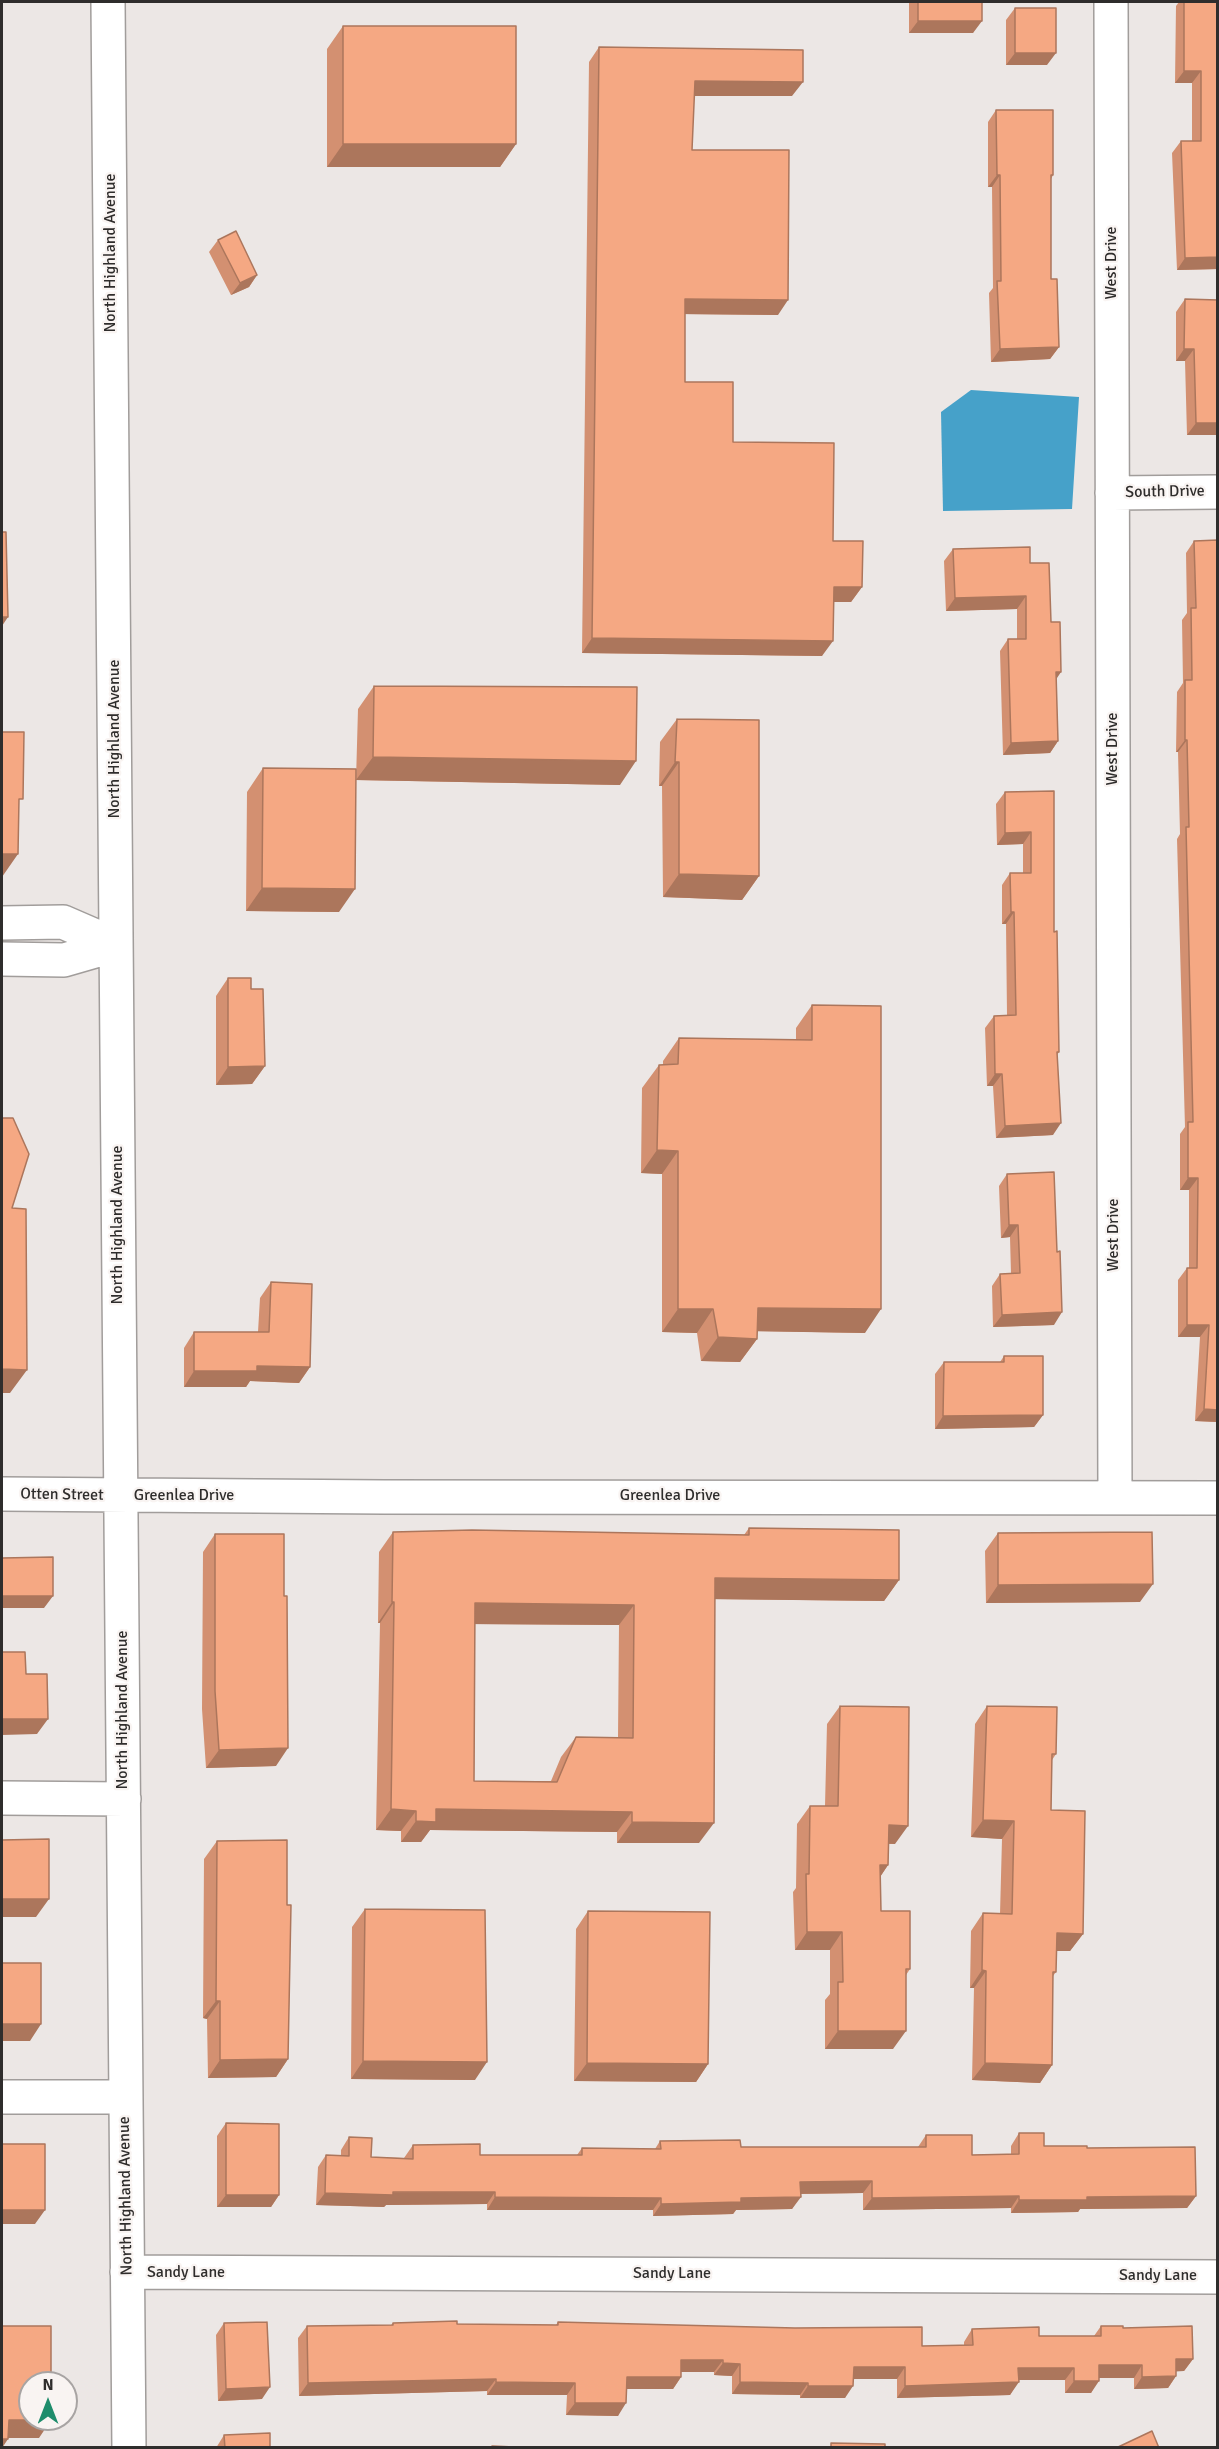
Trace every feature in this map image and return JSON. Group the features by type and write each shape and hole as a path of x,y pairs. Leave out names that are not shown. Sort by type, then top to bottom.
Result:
{"street":[{"name":"North Highland Avenue","path":"108,2 129,2448"},
{"name":"West Drive","path":"1111,2 1114,1497"},
{"name":"South Drive","path":"1112,493 1218,492"},
{"path":"2,922 63,922 116,945"},
{"path":"2,959 64,960 116,945"},
{"name":"Otten Street","path":"2,1494 122,1495"},
{"name":"Greenlea Drive","path":"122,1495 1218,1498"},
{"path":"2,1798 124,1799"},
{"path":"2,2097 126,2097"},
{"name":"Sandy Lane","path":"127,2272 1218,2277"}],"water":[{"path":"971,390 1079,397 1072,509 943,511 941,412"}],"building":[{"path":"918,2 982,2 982,21 918,21"},
{"path":"1184,2 1218,2 1218,257 1185,258 1181,141 1201,141 1201,71 1184,71"},
{"path":"1015,8 1056,8 1056,53 1015,53"},
{"path":"343,26 516,26 516,144 343,144"},
{"path":"599,47 803,50 803,82 695,81 692,150 789,150 788,300 685,299 685,382 733,382 733,442 834,443 833,541 863,541 862,587 834,587 833,641 592,638"},
{"path":"996,110 1053,110 1051,279 1057,279 1059,347 1000,349 997,281 1001,281 1000,175 997,175"},
{"path":"236,231 257,275 240,283 218,240"},
{"path":"1185,299 1218,300 1218,423 1196,423 1194,349 1184,349"},
{"path":"2,532 6,532 8,617 2,617"},
{"path":"1218,540 1218,1410 1204,1409 1209,1325 1187,1325 1187,1268 1197,1268 1198,1178 1188,1178 1188,1122 1193,1122 1185,680 1192,680 1191,608 1196,608 1194,541"},
{"path":"1030,547 1030,563 1049,563 1051,622 1060,622 1061,672 1056,672 1058,741 1011,743 1008,639 1026,639 1026,596 955,598 953,549"},
{"path":"374,686 637,687 636,761 373,757"},
{"path":"677,719 759,720 759,876 679,874 679,762 675,762"},
{"path":"2,732 24,732 23,799 19,799 18,854 2,854"},
{"path":"263,768 356,769 355,889 262,888"},
{"path":"1054,791 1054,932 1057,931 1059,1052 1057,1052 1061,1123 1005,1126 1002,1074 995,1074 994,1016 1016,1015 1014,912 1011,912 1010,873 1031,873 1031,832 1005,833 1005,792"},
{"path":"228,978 251,978 251,989 263,989 265,1066 228,1067"},
{"path":"812,1005 881,1006 881,1309 758,1308 757,1339 718,1337 713,1309 678,1309 678,1151 657,1150 659,1065 678,1064 679,1038 812,1040"},
{"path":"2,1118 13,1118 29,1154 12,1208 26,1209 27,1370 2,1369"},
{"path":"1054,1172 1062,1312 1002,1315 1000,1274 1020,1273 1018,1225 1009,1225 1007,1174"},
{"path":"271,1282 312,1284 310,1367 257,1366 257,1371 194,1371 194,1332 269,1332"},
{"path":"1004,1356 1043,1356 1043,1415 943,1416 944,1362 1004,1362"},
{"path":"749,1528 899,1530 899,1580 715,1578 714,1823 632,1822 632,1812 436,1809 436,1822 416,1821 416,1811 391,1809 393,1532 472,1530 749,1535","holes":["475,1603 634,1605 633,1738 576,1737 557,1782 474,1781"]},
{"path":"1152,1532 1153,1584 998,1585 998,1533"},
{"path":"215,1534 284,1534 284,1596 287,1596 288,1748 219,1750 215,1691"},
{"path":"53,1557 53,1596 2,1596 2,1558"},
{"path":"2,1652 25,1652 26,1674 47,1674 48,1719 2,1719"},
{"path":"840,1706 909,1707 908,1826 889,1825 888,1865 880,1865 881,1911 910,1911 910,1969 906,1969 906,2031 838,2031 838,1982 843,1982 842,1932 807,1932 806,1874 809,1874 810,1806 838,1806"},
{"path":"987,1706 1057,1707 1056,1754 1052,1754 1051,1810 1085,1811 1083,1934 1057,1933 1056,1972 1053,1972 1052,2065 985,2063 986,1971 982,1970 983,1913 1012,1914 1014,1821 983,1820"},
{"path":"49,1839 49,1899 2,1899 2,1840"},
{"path":"287,1840 287,1905 291,1905 288,2059 220,2060 220,2001 216,2001 217,1841"},
{"path":"365,1909 485,1910 487,2062 363,2061"},
{"path":"588,1911 710,1912 708,2064 587,2063"},
{"path":"2,1963 41,1963 41,2024 2,2024"},
{"path":"226,2123 279,2124 279,2195 226,2195"},
{"path":"1019,2133 1044,2133 1044,2146 1195,2147 1196,2196 1087,2197 1087,2200 1019,2200 1019,2196 872,2198 872,2181 800,2182 801,2197 741,2198 741,2202 661,2204 661,2198 495,2197 495,2192 393,2192 393,2195 325,2193 326,2155 349,2156 349,2137 372,2138 371,2157 413,2159 413,2145 480,2144 480,2155 582,2155 582,2148 661,2149 660,2141 740,2140 741,2147 926,2147 926,2135 972,2135 972,2155 1019,2154"},
{"path":"2,2144 45,2144 45,2210 2,2210"},
{"path":"457,2321 457,2324 558,2325 558,2322 795,2328 922,2327 922,2346 973,2345 972,2329 1039,2327 1039,2336 1101,2336 1101,2326 1123,2326 1123,2328 1192,2326 1193,2359 1176,2359 1176,2376 1142,2377 1142,2365 1099,2365 1099,2381 1074,2381 1074,2368 1018,2368 1019,2382 905,2386 905,2367 854,2367 853,2386 808,2386 808,2383 740,2382 740,2364 723,2363 723,2360 681,2360 681,2377 627,2377 626,2403 575,2403 575,2383 496,2382 496,2379 308,2383 307,2326 393,2325 393,2323"},
{"path":"267,2322 270,2387 226,2389 224,2323"},
{"path":"2,2326 51,2326 51,2371 18,2371 18,2420 9,2420 8,2439 2,2439"},
{"path":"1152,2431 1159,2448 1116,2448"},
{"path":"270,2433 270,2448 225,2448 224,2435"},
{"path":"831,2443 885,2444 885,2448 831,2448"},
{"path":"492,2446 537,2448 492,2448"}]}
